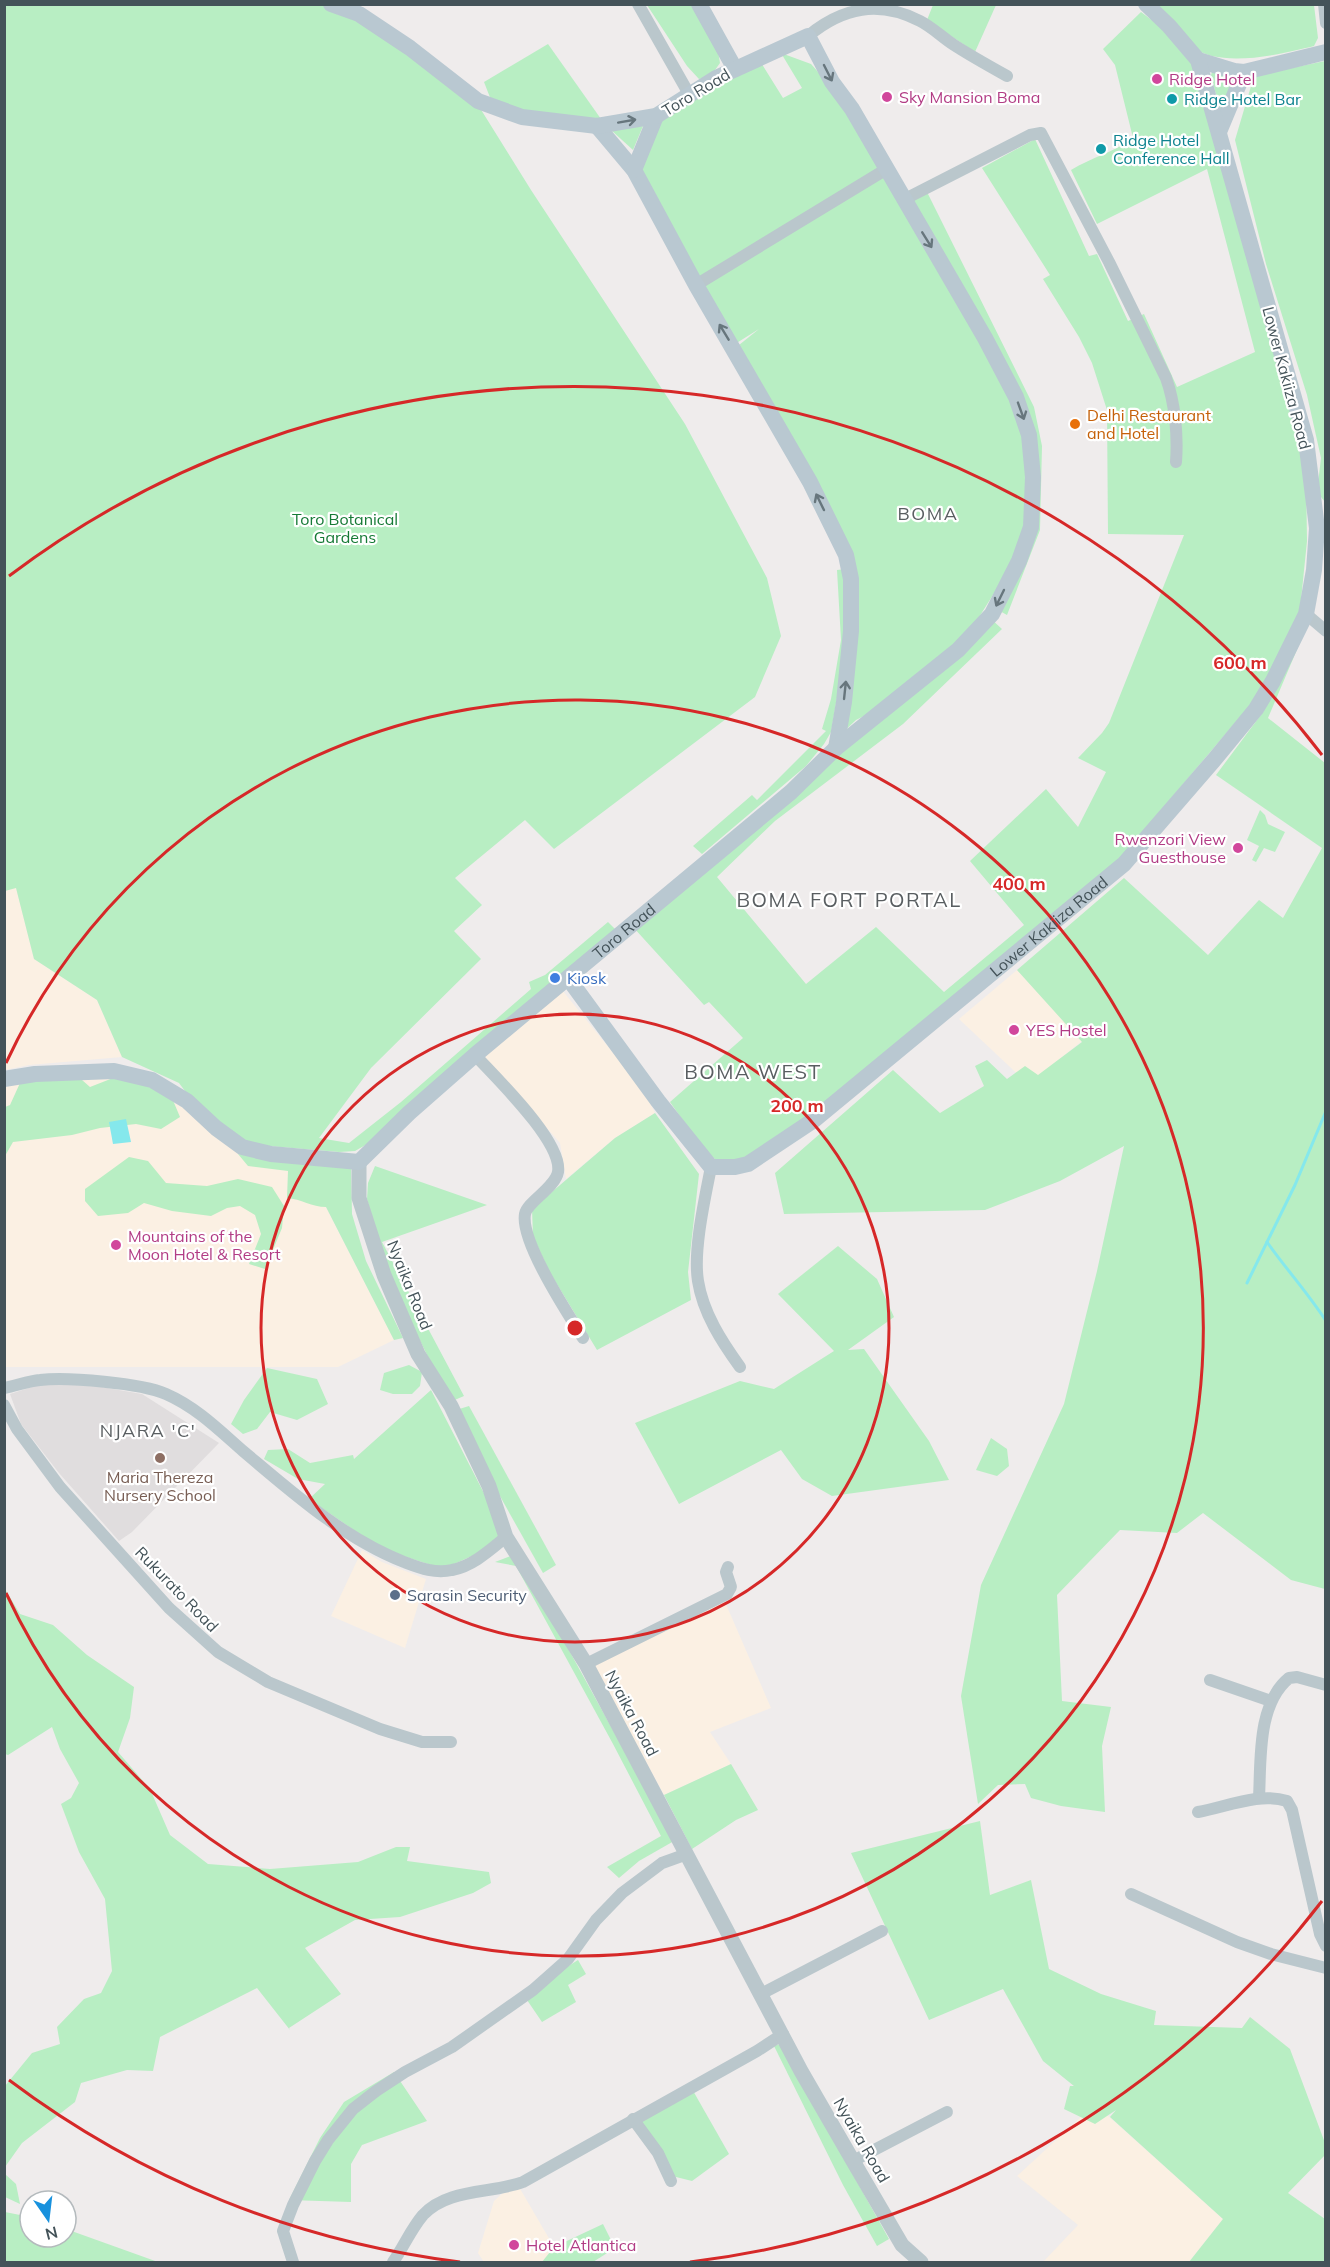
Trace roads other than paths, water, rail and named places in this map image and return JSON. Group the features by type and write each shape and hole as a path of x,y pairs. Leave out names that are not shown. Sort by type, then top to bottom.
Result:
{"main road":[{"path":"331,4 358,14 410,48 478,101 522,117 597,126 656,116"},
{"name":"Toro Road","path":"656,116 689,94 735,69 699,4"},
{"name":"Lower Kakiiza Road","path":"711,1167 735,1167 748,1164 814,1120 1124,864 1256,709 1273,681 1306,614 1314,570 1317,528 1306,440 1198,60 1169,26 1146,4"},
{"path":"735,69 808,36"},
{"name":"Toro Road","path":"359,1161 475,1055 791,792 836,748 958,650 992,614 1019,561 1030,527 1034,477 1029,435 1016,397 985,338 885,170 852,109 832,82 808,36"},
{"path":"1198,60 1244,72 1325,52"},
{"path":"1219,132 1244,72"},
{"path":"634,170 656,116"},
{"path":"597,126 634,170 696,285 810,482 846,555 852,579 851,631 844,702 836,748"},
{"path":"568,978 658,1101 711,1167"},
{"path":"4,1079 35,1074 114,1071 152,1080 187,1101 216,1128 243,1147 272,1154 359,1161"}],"street":[{"path":"638,4 689,94"},
{"path":"1324,4 1326,23"},
{"path":"808,36 818,28 862,9 891,9 921,21 970,56 1007,76"},
{"path":"1325,52 1326,44"},
{"path":"903,200 1030,135 1041,133 1109,262 1166,378 1172,395 1177,448 1176,462"},
{"path":"696,285 885,170"},
{"path":"1306,614 1326,631"},
{"path":"475,1055 540,1128 555,1150 558,1172 555,1180 527,1210 525,1217 530,1241 545,1274 583,1338"},
{"name":"Nyaika Road","path":"359,1161 359,1198 384,1275 418,1354 451,1406 489,1486 506,1537 586,1664 853,2161 902,2245 921,2262"},
{"path":"711,1167 701,1220 698,1282 720,1338 740,1367"},
{"path":"4,1388 40,1380 75,1380 143,1387 166,1394 208,1420 308,1505 341,1528 390,1556 429,1571 452,1571 472,1563 506,1537"},
{"name":"Rukurato Road","path":"4,1405 17,1430 60,1487 169,1608 218,1652 268,1682 380,1730 422,1742 451,1742"},
{"path":"586,1664 727,1594 731,1587 726,1572 728,1567"},
{"path":"1259,1798 1270,1701 1288,1678 1306,1679 1326,1685"},
{"path":"1210,1680 1270,1701"},
{"path":"1198,1812 1259,1798 1278,1798 1287,1801 1292,1810 1320,1934 1326,1946"},
{"path":"293,2262 283,2231 293,2205 328,2140 353,2109 405,2072 452,2047 533,1990 568,1959 596,1920 622,1893 662,1863 687,1854"},
{"path":"1131,1894 1237,1942 1271,1954 1326,1968"},
{"path":"762,1994 882,1931"},
{"path":"393,2262 422,2217 440,2203 473,2192 523,2182 757,2051 783,2034"},
{"path":"853,2161 947,2112"},
{"path":"633,2120 658,2152 671,2181"}],"water":[{"path":"126,1119 131,1142 113,1144 109,1122"}],"waterway":[{"path":"1247,1283 1295,1185 1326,1111"},
{"path":"1267,1242 1326,1321"}],"place":[{"name":"Ridge Hotel","path":"1157,79"},
{"name":"Sky Mansion Boma","path":"887,97"},
{"name":"Ridge Hotel Bar","path":"1172,99"},
{"name":"Ridge Hotel Conference Hall","path":"1101,149"},
{"name":"Delhi Restaurant and Hotel","path":"1075,424"},
{"name":"Rwenzori View Guesthouse","path":"1238,848"},
{"name":"Kiosk","path":"555,978"},
{"name":"YES Hostel","path":"1014,1030"},
{"name":"Mountains of the Moon Hotel & Resort","path":"116,1245"},
{"name":"Maria Thereza Nursery School","path":"160,1458"},
{"name":"Sarasin Security","path":"395,1595"},
{"name":"Hotel Atlantica","path":"514,2245"}],"district":[{"name":"BOMA","path":"928,514"},
{"name":"BOMA FORT PORTAL","path":"849,900"},
{"name":"BOMA WEST","path":"753,1072"},
{"name":"NJARA 'C'","path":"148,1431"}],"park label":[{"name":"Toro Botanical Gardens","path":"345,528"}]}
